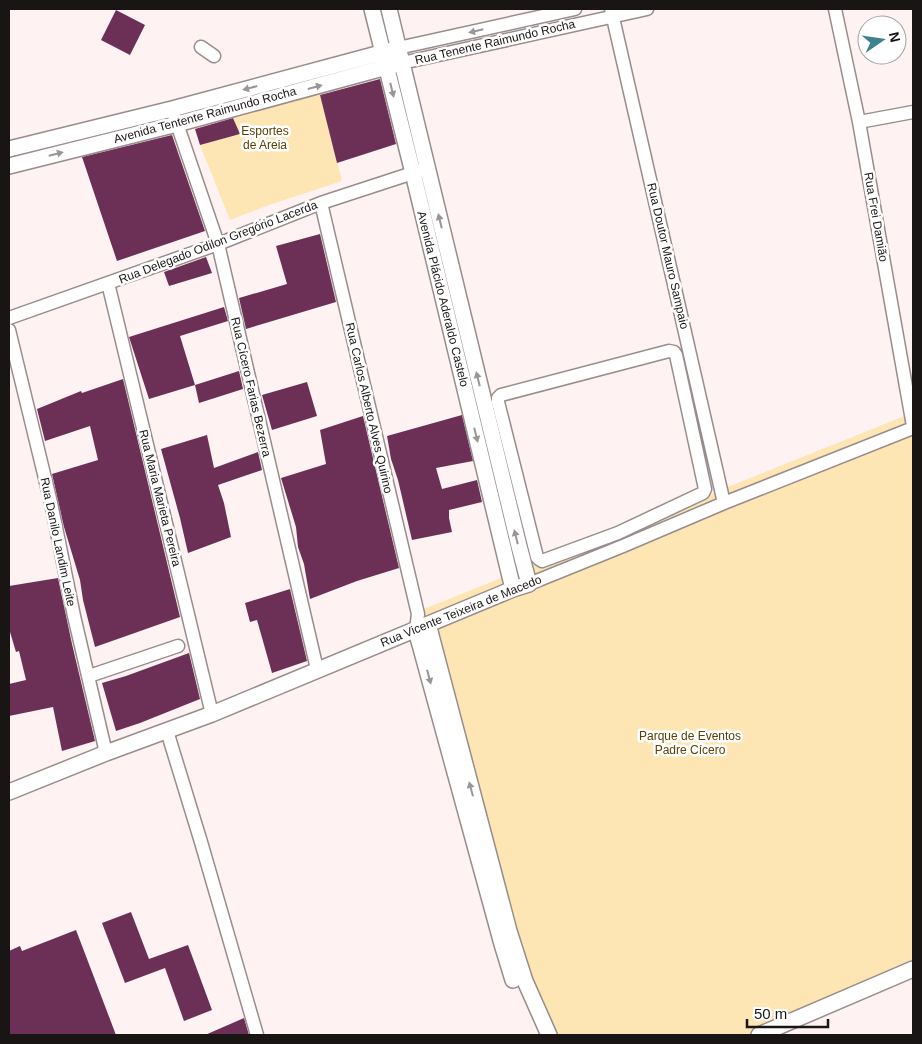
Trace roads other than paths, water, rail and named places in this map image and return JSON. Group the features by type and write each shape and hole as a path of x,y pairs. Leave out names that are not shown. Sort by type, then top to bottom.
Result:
{"street":[{"name":"Avenida Plácido Aderaldo Castelo","path":"372,9 386,68 420,171 484,404 529,584"},
{"name":"Avenida Plácido Aderaldo Castelo","path":"390,9 402,63 420,171 469,407 513,589"},
{"name":"Rua Tenente Raimundo Rocha","path":"398,48 575,9"},
{"name":"Rua Tenente Raimundo Rocha","path":"402,63 507,40 612,12 647,9"},
{"name":"Rua Frei Damião","path":"835,9 859,122 913,427"},
{"name":"Rua Doutor Mauro Sampaio","path":"612,12 724,503"},
{"path":"503,24 507,40"},
{"path":"201,47 214,56"},
{"name":"Avenida Tentente Raimundo Rocha","path":"9,166 398,48"},
{"name":"Avenida Tentente Raimundo Rocha","path":"9,148 175,116 402,63"},
{"path":"859,122 913,112"},
{"name":"Rua Cícero Farias Bezerra","path":"175,116 218,244 317,669"},
{"name":"Rua Delegado Odilon Gregório Lacerda","path":"9,318 218,244 321,203 420,171"},
{"name":"Rua Carlos Alberto Alves Quirino","path":"321,203 421,622"},
{"name":"Rua Maria Marieta Pereira","path":"108,283 212,714"},
{"name":"Rua Danilo Landim Leite","path":"9,330 51,503 74,616 106,753"},
{"path":"669,350 676,355 705,491 618,533 542,560 538,559 498,398 501,395 669,350"},
{"path":"469,407 484,404"},
{"name":"Rua Vicente Teixeira de Macedo","path":"9,792 106,753 212,714 421,622 529,584 913,427"},
{"path":"618,533 623,546"},
{"path":"421,622 489,878 502,944 525,994 549,1035"},
{"path":"89,676 178,646"},
{"path":"167,731 257,1035"},
{"path":"759,1035 913,969"},
{"path":"525,994 538,1035"}],"park label":[{"name":"Esportes de Areia","path":"265,138"},
{"name":"Parque de Eventos Padre Cícero","path":"690,743"}]}
